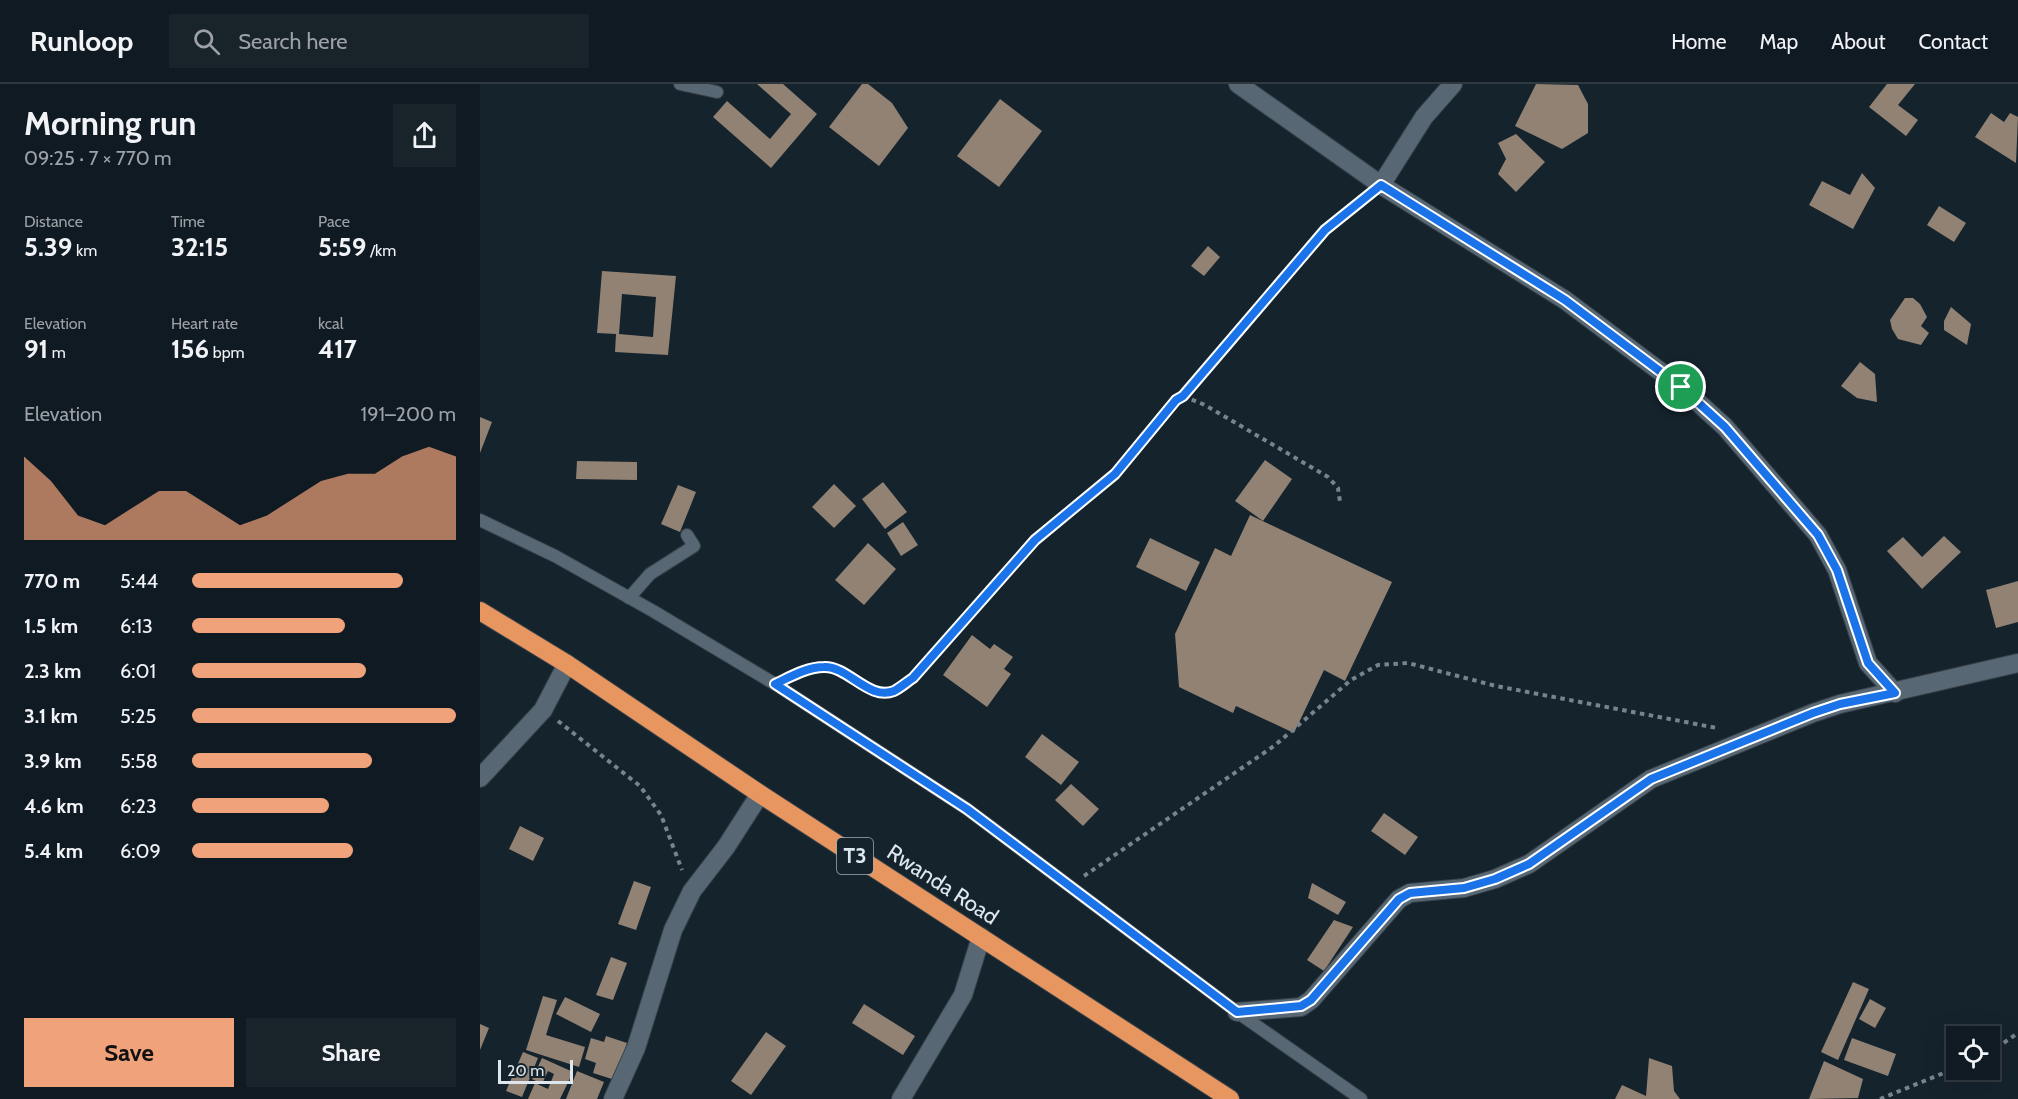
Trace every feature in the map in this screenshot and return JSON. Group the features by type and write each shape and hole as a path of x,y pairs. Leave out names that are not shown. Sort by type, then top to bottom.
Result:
{"highway":[{"name":"Rwanda Road","path":"480,611 567,664 760,794 1229,1099"}],"street":[{"path":"1238,84 1381,185 1565,300 1681,387 1725,427 1818,535 1837,570 1868,663 1895,693"},
{"path":"1381,185 1424,117 1454,84"},
{"path":"1237,1012 1301,1006 1311,1000 1399,899 1410,893 1464,888 1495,879 1529,864 1651,779 1840,704 2018,663"},
{"path":"480,778 543,710 567,664"},
{"path":"613,1099 636,1048 673,930 692,891 726,847 760,794"},
{"path":"901,1099 963,995 981,937"}],"lane":[{"path":"680,84 717,92"},
{"path":"480,520 555,556 775,684 967,809 1237,1012 1361,1099"},
{"path":"629,598 650,573 694,546 687,535"}],"path":[{"path":"775,684 808,670 825,666 839,669 871,689 883,692 893,691 913,678 1035,540 1107,482 1325,230 1381,185"},
{"path":"1183,396 1205,405 1328,477 1338,488 1340,502"},
{"path":"1070,886 1274,746 1351,680 1378,665 1408,663 1496,686 1722,729"},
{"path":"543,710 640,786 661,816 692,891"},
{"path":"2000,1046 2018,1034"},
{"path":"1880,1099 1946,1072"}],"building":[{"path":"757,84 783,84 817,114 771,168 713,117 727,101 770,139 791,114"},
{"path":"862,84 868,84 892,103 908,128 879,166 829,127"},
{"path":"1536,84 1578,85 1588,104 1588,133 1562,149 1515,126"},
{"path":"1887,84 1915,84 1898,105 1918,120 1906,136 1869,107"},
{"path":"1000,99 1042,131 999,187 957,156"},
{"path":"1991,113 2004,122 2010,113 2018,117 2016,163 1975,137"},
{"path":"1516,134 1545,162 1516,192 1498,174 1506,159 1498,143"},
{"path":"1862,173 1875,188 1853,229 1809,205 1822,181 1850,195"},
{"path":"1939,206 1966,223 1954,242 1927,225"},
{"path":"1208,246 1220,257 1204,276 1191,266"},
{"path":"602,271 676,276 668,355 615,352 616,334 597,333","holes":["622,294 656,297 653,337 619,334"]},
{"path":"1905,298 1913,298 1920,304 1927,317 1921,326 1929,333 1921,345 1898,339 1892,329 1890,320"},
{"path":"1951,307 1971,324 1967,345 1944,330 1944,321"},
{"path":"1860,362 1875,374 1877,402 1857,398 1841,386"},
{"path":"480,417 492,422 480,453"},
{"path":"1265,460 1292,479 1263,521 1235,501"},
{"path":"577,461 637,462 637,480 576,479"},
{"path":"883,482 907,512 885,529 862,499"},
{"path":"834,484 856,506 834,528 812,507"},
{"path":"678,485 696,492 680,532 661,524"},
{"path":"1250,515 1392,582 1345,681 1324,670 1294,733 1236,706 1233,713 1179,687 1175,634 1215,548 1231,556"},
{"path":"903,522 918,545 901,556 887,533"},
{"path":"1944,536 1961,552 1922,589 1887,551 1903,537 1922,557"},
{"path":"1150,538 1200,562 1186,591 1136,567"},
{"path":"868,543 896,569 864,605 835,580"},
{"path":"2018,581 2018,622 1996,628 1986,590"},
{"path":"972,635 990,649 994,644 1013,657 1004,669 1011,674 987,707 943,675"},
{"path":"1042,734 1079,762 1061,785 1025,757"},
{"path":"1071,784 1099,809 1083,826 1055,800"},
{"path":"1384,813 1418,837 1405,855 1371,831"},
{"path":"520,826 544,838 533,861 509,849"},
{"path":"634,881 651,887 636,930 618,924"},
{"path":"1312,883 1346,902 1338,915 1308,898"},
{"path":"1334,920 1353,927 1324,971 1307,960"},
{"path":"611,957 627,963 613,1000 596,995"},
{"path":"1853,982 1869,989 1838,1060 1821,1052"},
{"path":"543,996 557,1000 546,1035 585,1047 579,1067 526,1050"},
{"path":"565,997 600,1014 591,1032 556,1014"},
{"path":"1870,999 1886,1008 1875,1028 1859,1019"},
{"path":"864,1004 915,1036 903,1055 852,1023"},
{"path":"480,1024 489,1028 480,1050"},
{"path":"766,1032 786,1046 751,1095 731,1081"},
{"path":"606,1036 627,1043 615,1080 593,1073 596,1063 585,1059 591,1038 604,1042"},
{"path":"1852,1038 1896,1054 1888,1076 1844,1060"},
{"path":"523,1052 538,1058 522,1097 506,1091"},
{"path":"542,1058 573,1072 560,1099 528,1099 535,1083 548,1089 554,1074 548,1071 542,1084 532,1079"},
{"path":"1649,1058 1672,1066 1674,1091 1680,1099 1615,1099 1622,1085 1646,1096"},
{"path":"1824,1061 1863,1079 1858,1098 1809,1099"},
{"path":"577,1071 604,1082 597,1099 566,1099"}],"route":[{"path":"1381,185 1565,300 1681,387 1725,427 1818,535 1837,570 1868,663 1895,693 1840,704 1813,713 1651,779 1633,789 1529,864 1495,879 1464,888 1410,893 1399,899 1311,1000 1301,1006 1237,1012 967,809 775,684 808,670 825,666 839,669 871,689 883,692 893,691 913,678 1035,540 1099,490 1115,474 1176,400 1183,396 1242,324 1325,230 1370,197 1381,185"}]}
